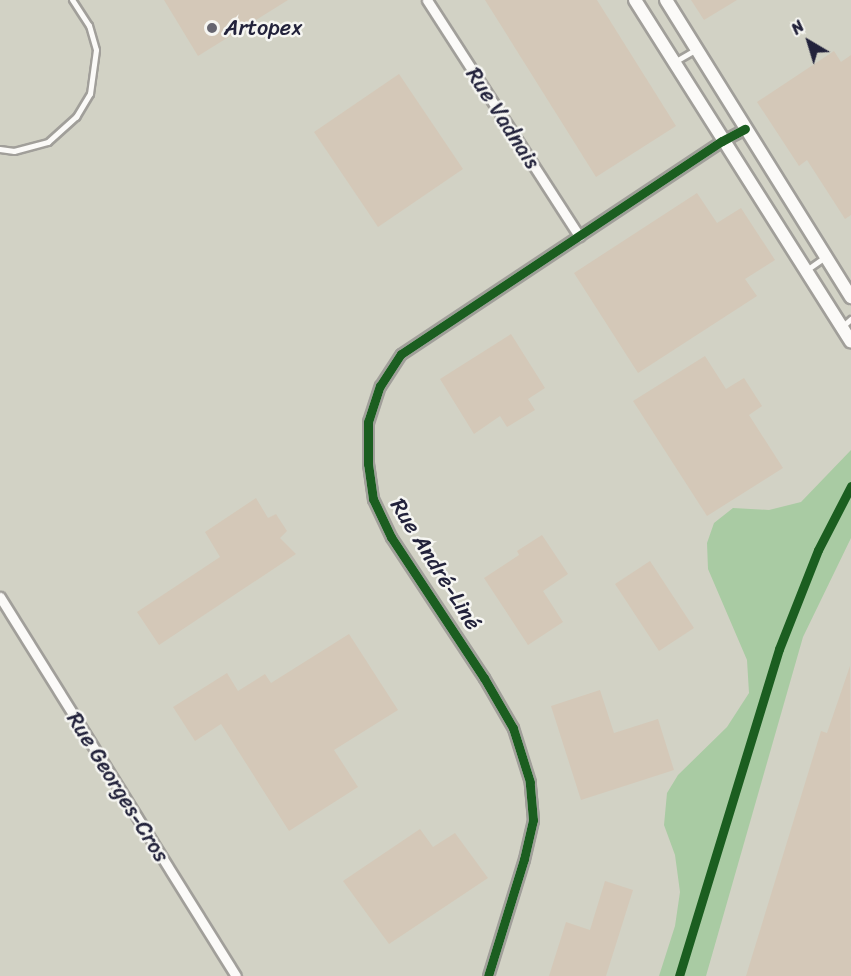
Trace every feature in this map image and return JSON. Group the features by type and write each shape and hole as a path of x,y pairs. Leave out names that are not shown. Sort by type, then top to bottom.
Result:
{"street":[{"name":"Rue Vadnais","path":"427,0 579,236"},
{"path":"635,0 806,271 846,323 851,342"},
{"path":"666,0 851,297"},
{"name":"Rue André-Liné","path":"488,976 524,859 533,820 530,782 507,718 484,678 391,537 373,499 368,464 368,422 380,386 401,354 722,141 745,129"},
{"name":"Rue Georges-Cros","path":"0,597 236,976"}],"lane":[{"path":"0,149 14,151 48,142 76,117 90,94 96,50 88,26 72,0"},
{"path":"674,63 696,49"},
{"path":"806,271 825,256"}],"shaded area":[{"path":"0,0 851,0 851,976 0,976"}],"green space":[{"path":"851,450 851,538 803,637 706,976 659,976 675,926 680,892 675,855 664,825 667,793 678,775 727,727 749,693 747,660 708,569 707,543 714,523 733,508 769,510 801,502"}],"building":[{"name":"Artopex","path":"164,0 288,0 198,56"},
{"path":"485,0 597,0 676,126 596,177"},
{"path":"691,0 737,0 704,20"},
{"path":"834,51 841,62 851,55 851,215 845,219 807,160 799,166 757,102"},
{"path":"399,74 463,169 378,227 314,132"},
{"path":"697,193 717,223 741,208 775,260 745,279 757,296 638,373 574,273"},
{"path":"511,334 545,388 528,399 535,410 507,427 500,416 474,434 440,379"},
{"path":"705,356 726,389 744,378 762,406 749,415 783,468 707,516 633,401"},
{"path":"256,498 268,518 276,514 287,531 280,538 296,554 159,645 137,612 220,557 205,532"},
{"path":"542,535 568,574 543,591 563,622 528,645 484,578 519,555 517,551"},
{"path":"650,561 694,628 659,651 615,584"},
{"path":"349,634 398,710 334,750 358,787 289,831 221,724 195,741 173,707 227,673 238,691 265,674 271,683"},
{"path":"850,666 851,976 746,976 821,731 827,733"},
{"path":"600,690 614,733 658,719 674,770 581,800 551,706"},
{"path":"420,829 433,847 455,833 488,878 389,944 343,881"},
{"path":"605,881 633,890 606,976 549,976 566,922 590,930"}],"cycle path":[{"path":"488,976 524,859 533,820 530,782 513,728 484,678 391,537 373,499 368,464 368,422 380,386 401,354 722,141 745,129"},
{"path":"679,976 779,649 818,550 851,486"}],"place":[{"name":"Artopex","path":"212,28"}]}
